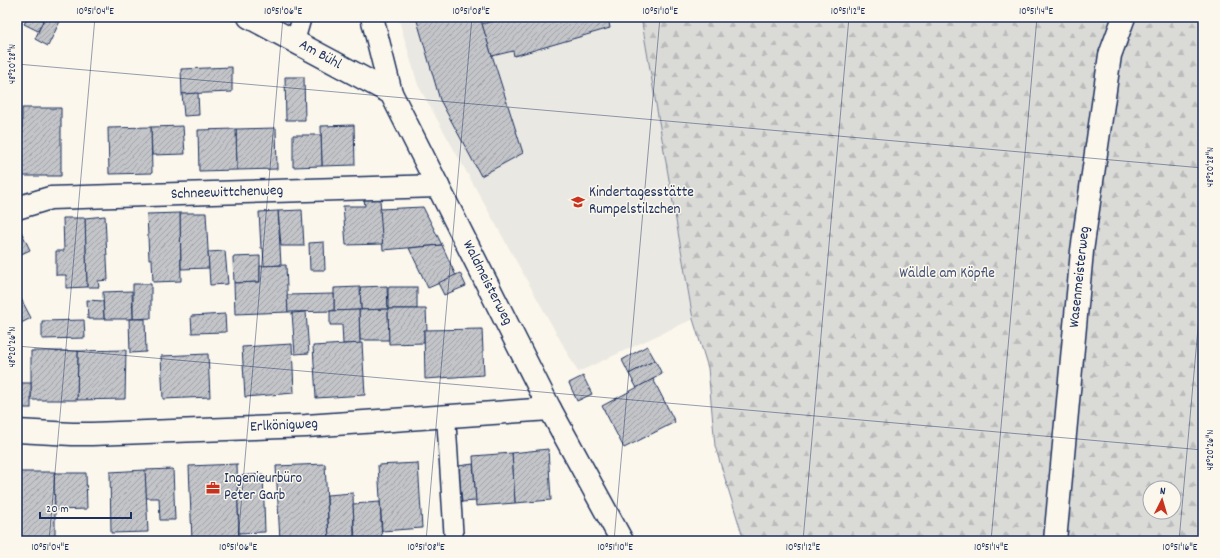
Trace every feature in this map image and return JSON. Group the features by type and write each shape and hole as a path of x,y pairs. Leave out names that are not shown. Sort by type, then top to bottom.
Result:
{"street":[{"name":"Am Bühl","path":"249,17 391,94"},
{"name":"Waldmeisterweg","path":"372,17 391,94 550,409 622,541"},
{"name":"Wasenmeisterweg","path":"1055,541 1082,251 1110,55 1124,17"},
{"name":"Schneewittchenweg","path":"17,208 50,198 438,186"},
{"name":"Erlkönigweg","path":"17,430 92,434 306,426 550,409"}],"lane":[{"path":"295,41 302,17"},
{"path":"446,416 454,541"}],"shaded area":[{"name":"Kindertagesstätte Rumpelstilzchen","path":"398,17 641,17 693,319 578,372 418,85"}],"green space":[{"name":"Wäldle am Köpfle","path":"641,17 1203,17 1203,541 747,541 742,534 715,446 708,368 693,319"}],"building":[{"path":"28,17 45,17 38,31 24,24"},
{"path":"45,17 62,17 48,46 35,39"},
{"path":"105,17 117,17 115,22"},
{"path":"416,17 480,17 523,153 481,176 440,100"},
{"path":"503,17 608,17 610,28 514,56 513,51 492,56 482,24 504,18"},
{"path":"232,67 232,92 182,94 181,69"},
{"path":"285,77 304,77 305,120 286,120"},
{"path":"198,93 199,115 184,116 182,94"},
{"path":"22,108 61,108 61,176 17,176 17,142 22,142"},
{"path":"354,125 355,165 322,166 321,126"},
{"path":"183,126 185,154 152,155 151,127"},
{"path":"151,127 152,173 109,174 108,128"},
{"path":"276,128 277,169 237,170 236,129"},
{"path":"236,129 237,170 199,171 198,130"},
{"path":"293,135 321,135 322,166 293,167"},
{"path":"364,199 380,199 383,244 346,245 343,206 365,206"},
{"path":"423,207 442,245 383,250 380,209"},
{"path":"302,210 304,246 281,246 278,211"},
{"path":"278,211 281,265 264,266 263,248 261,248 259,212"},
{"path":"180,213 206,213 209,268 181,269"},
{"path":"180,213 181,281 153,282 152,259 149,259 147,214"},
{"path":"105,216 108,280 98,281 99,287 87,287 85,218"},
{"path":"63,218 85,218 87,287 66,288 66,275 56,275 56,251 64,251"},
{"path":"17,223 30,250 17,256"},
{"path":"324,242 325,270 310,270 309,243"},
{"path":"442,245 456,276 428,288 409,248"},
{"path":"225,251 228,284 210,285 208,252"},
{"path":"260,256 260,282 234,283 233,257"},
{"path":"286,265 288,312 235,314 234,283 260,282 260,266"},
{"path":"460,273 466,286 444,295 438,283"},
{"path":"133,284 151,284 151,318 133,319"},
{"path":"387,286 388,309 361,310 360,287"},
{"path":"360,287 361,310 334,311 334,288"},
{"path":"388,287 417,287 417,309 388,309"},
{"path":"17,291 31,318 17,325"},
{"path":"132,291 133,319 104,319 103,292"},
{"path":"334,294 334,311 288,312 287,295"},
{"path":"87,300 103,301 104,319 88,319"},
{"path":"388,309 389,340 360,340 359,310"},
{"path":"388,309 426,309 427,331 424,330 424,343 389,344"},
{"path":"359,310 360,344 343,344 342,325 330,325 330,311"},
{"path":"306,312 309,353 295,354 292,313"},
{"path":"225,314 226,332 192,333 191,316"},
{"path":"129,319 145,319 146,352 130,353"},
{"path":"84,320 85,338 42,339 42,321"},
{"path":"482,329 484,375 425,379 424,330"},
{"path":"362,343 365,395 316,398 313,346"},
{"path":"292,344 294,393 245,397 242,347"},
{"path":"647,346 655,360 629,374 622,360"},
{"path":"126,350 125,399 77,400 78,351"},
{"path":"31,351 78,351 77,400 31,400"},
{"path":"208,354 210,397 163,399 161,356"},
{"path":"655,360 662,374 637,388 629,374"},
{"path":"583,376 592,394 577,401 569,383"},
{"path":"653,379 675,422 624,448 602,406"},
{"path":"17,383 31,383 31,408 17,408"},
{"path":"548,449 551,500 515,503 512,453"},
{"path":"512,453 515,503 476,506 473,456"},
{"path":"418,463 422,528 382,531 378,465"},
{"path":"237,464 239,541 192,541 189,466"},
{"path":"325,464 329,541 280,541 276,466"},
{"path":"473,464 476,501 462,502 458,466"},
{"path":"173,469 175,520 160,520 159,498 146,498 145,470"},
{"path":"145,470 148,532 111,533 110,472"},
{"path":"17,472 55,472 55,538 17,538"},
{"path":"54,473 86,473 87,509 55,510"},
{"path":"263,474 265,532 239,533 237,476"},
{"path":"353,493 354,537 329,538 327,495"},
{"path":"380,502 382,541 355,541 353,504"}],"place":[{"name":"Kindertagesstätte Rumpelstilzchen","path":"578,202"},
{"name":"Ingenieurbüro Peter Garb","path":"213,488"}]}
